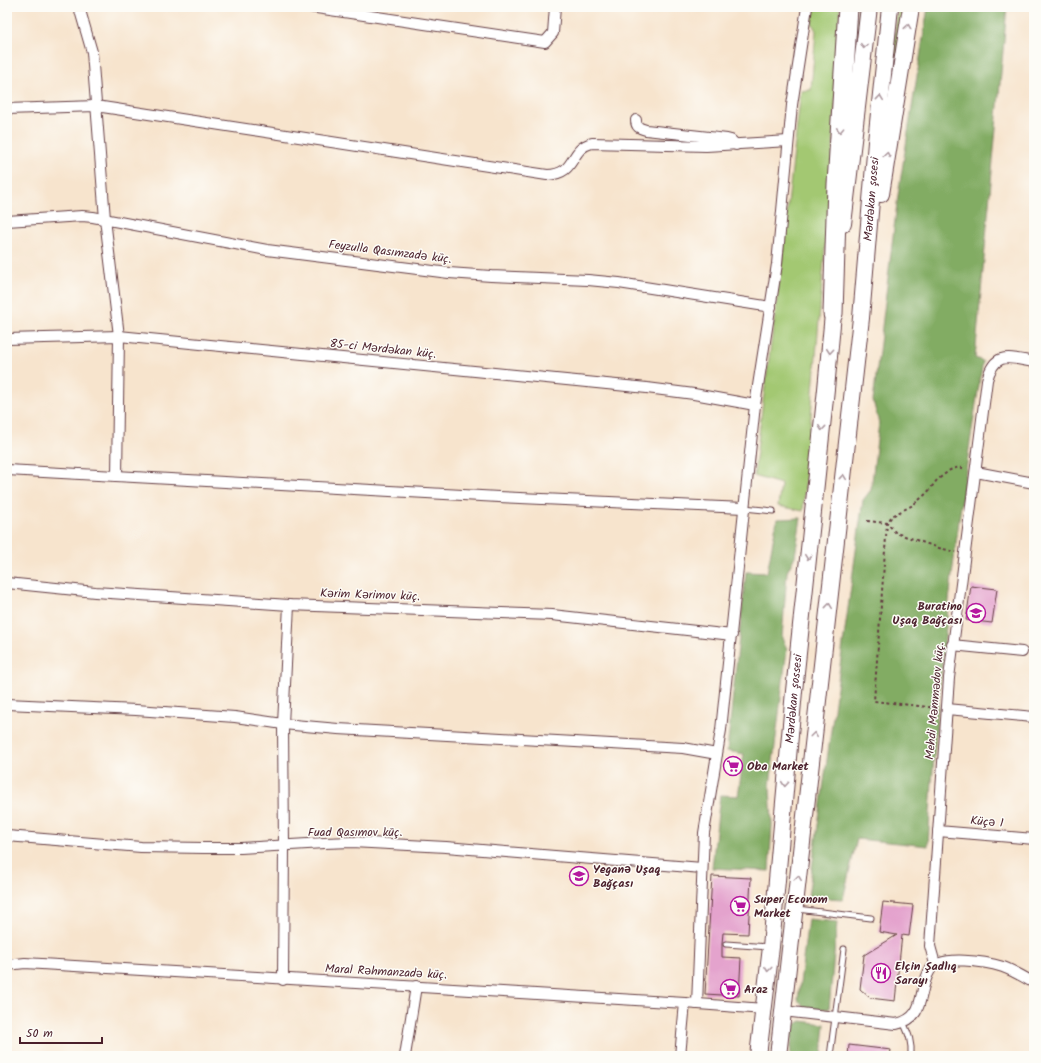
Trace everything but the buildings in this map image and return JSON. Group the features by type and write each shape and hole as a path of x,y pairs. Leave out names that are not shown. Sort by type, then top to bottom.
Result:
{"highway":[{"path":"833,314 837,184 848,7"}],"main road":[{"name":"Mərdəkan şosesi","path":"826,389 833,314 869,7"},
{"name":"Mərdəkan şosesi","path":"853,392 890,7"},
{"path":"861,318 911,7"},
{"name":"Mərdəkan şossesi","path":"758,1056 771,947 793,699 826,389"},
{"name":"Mərdəkan şossesi","path":"778,1056 853,392"}],"street":[{"path":"79,7 92,52 105,219 119,336 117,476"},
{"path":"310,7 545,42 553,33 556,7"},
{"path":"697,1004 705,826 718,754 732,635 755,405 777,264 788,141 807,7"},
{"path":"7,109 96,106 547,175 556,175 564,172 579,150 592,143 706,146 788,141"},
{"path":"636,120 636,125 639,128 646,130 727,138 736,145"},
{"name":"Feyzulla Qasımzadə küç.","path":"7,221 82,216 105,219 267,250 463,274 588,280 618,283 771,307"},
{"name":"85-ci Mərdəkan küç.","path":"7,339 119,336 646,388 694,394 755,405"},
{"name":"Mehdi Məmmədov küç.","path":"935,964 930,946 946,709 952,646 987,380 990,369 995,362 1001,359 1010,358 1034,362"},
{"path":"7,470 499,497 744,508"},
{"path":"976,472 1034,483"},
{"name":"Kərim Kərimov küç.","path":"7,583 95,592 289,605 552,615 732,635"},
{"path":"283,980 283,724 289,605"},
{"path":"952,646 1022,652"},
{"path":"7,704 235,716 283,724 338,729 683,748 718,754"},
{"path":"946,709 1034,717"},
{"name":"Küçə 1","path":"938,831 1034,839"},
{"name":"Fuad Qasımov küç.","path":"7,836 141,847 241,848 352,842 446,847 702,868"},
{"path":"783,1011 896,1024 903,1022 909,1019 917,1010 926,978 930,970 935,964 951,960 993,965 1004,968 1034,983"},
{"name":"Maral Rəhmanzadə küç.","path":"7,965 25,964 283,980 416,986 764,1009"},
{"path":"405,1056 416,986"},
{"path":"680,1056 686,1003"}],"lane":[{"path":"744,508 773,511"},
{"path":"794,909 871,918"},
{"path":"726,944 771,947"},
{"path":"830,1056 844,949"},
{"path":"903,1022 912,1044 911,1056"}],"path":[{"path":"946,709 874,701 887,524 892,516 913,505 927,493 937,480 950,470 959,467 976,472"},
{"path":"867,521 887,524 896,533 939,548 964,554"}],"green space":[{"path":"815,7 840,7 833,153 803,511 778,506 781,484 754,476 776,308 801,91 811,90 816,31 812,23"},
{"path":"858,7 864,7 850,93"},
{"path":"898,7 904,7 899,51 890,77"},
{"path":"928,7 1007,7 975,358 983,361 964,482 942,664 928,846 857,839 843,899 808,897 863,500 871,490 879,423 873,401 898,195"},
{"path":"801,518 795,556 787,572 782,638 787,649 770,786 772,825 769,871 712,868 720,795 738,796 744,754 727,751 746,572 767,573 777,519"},
{"path":"808,919 837,922 829,1009 805,1008 798,1000"},
{"path":"801,1021 825,1024 822,1056 790,1056 793,1026"}],"place":[{"name":"Buratino Uşaq Bağçası","path":"976,613"},
{"name":"Oba Market","path":"733,766"},
{"name":"Yeganə Uşaq Bağçası","path":"579,876"},
{"name":"Super Econom Market","path":"740,906"},
{"name":"Elçin Şadlıq Sarayı","path":"881,973"},
{"name":"Araz","path":"730,989"}]}
